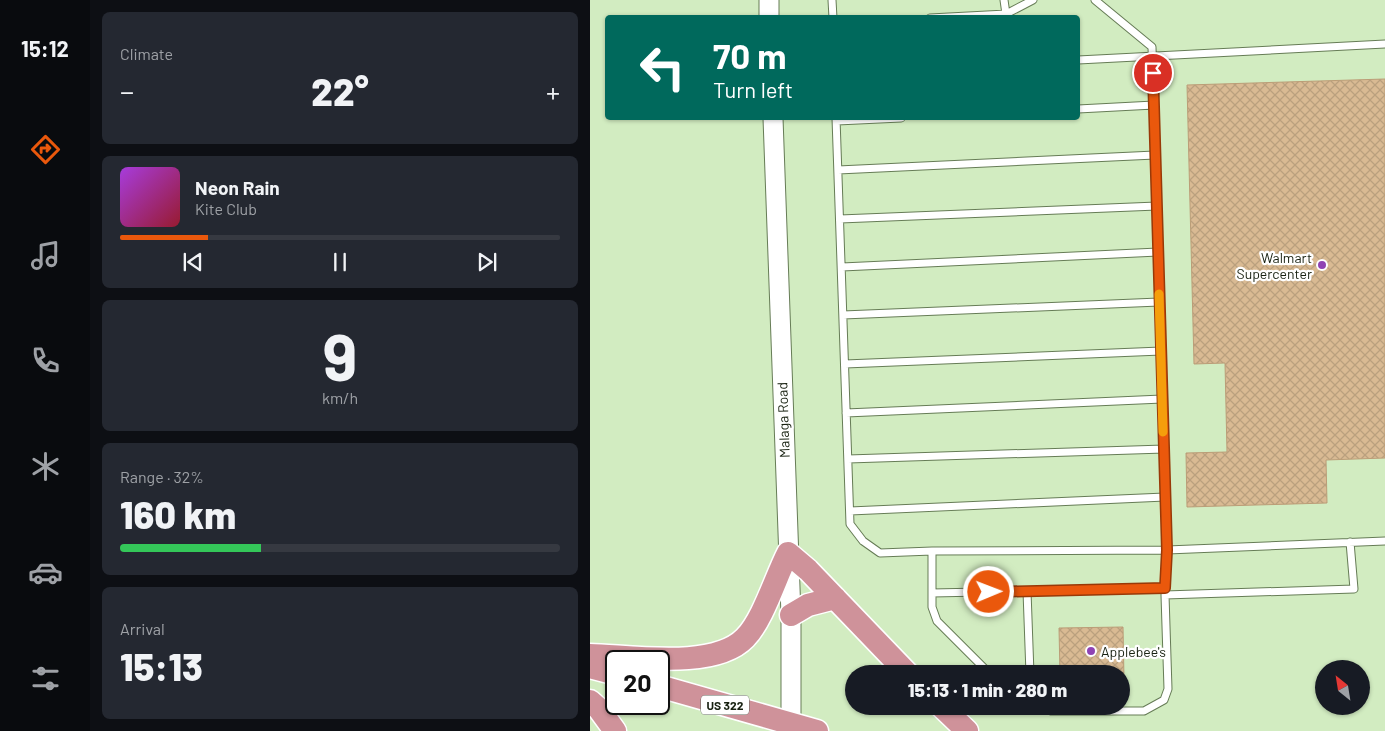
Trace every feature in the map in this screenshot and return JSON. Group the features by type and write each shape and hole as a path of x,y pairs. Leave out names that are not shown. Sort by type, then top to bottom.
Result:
{"highway":[{"path":"590,655 676,660 707,657 732,647 745,639 755,624 788,553 808,570 899,665"},
{"path":"791,615 808,605 835,598"},
{"path":"590,667 605,671"},
{"name":"US 322","path":"670,689 791,727 817,731"},
{"path":"590,701 600,709 615,731"},
{"path":"950,715 967,731"}],"main road":[{"path":"768,0 769,15"},
{"name":"Malaga Road","path":"773,120 791,615 791,727"}],"lane":[{"path":"832,0 833,15"},
{"path":"1004,0 1006,14"},
{"path":"987,15 1006,14 1033,0"},
{"path":"1095,0 1152,47 1167,550 1165,592 1168,689 1164,700 1144,711 1130,711"},
{"path":"1080,60 1385,44"},
{"path":"1080,109 1154,105"},
{"path":"837,120 850,524 863,541 880,553 1167,550 1385,541"},
{"path":"838,170 1155,155"},
{"path":"840,218 1157,206"},
{"path":"842,266 1158,252"},
{"path":"843,316 1159,302"},
{"path":"845,364 1161,352"},
{"path":"846,413 1162,399"},
{"path":"848,460 1164,449"},
{"path":"850,511 1165,497"},
{"path":"932,593 1354,589 1350,542"},
{"path":"932,551 932,607 937,621 981,665"},
{"path":"1027,591 1030,665"}],"building":[{"path":"1385,79 1385,458 1326,460 1327,503 1187,507 1186,453 1227,452 1225,363 1194,364 1187,85"},
{"name":"Applebee's","path":"1123,627 1124,665 1060,665 1059,628"}],"slow traffic":[{"path":"1159,294 1163,432"}],"place":[{"name":"Walmart Supercenter","path":"1322,265"},
{"name":"Applebee's","path":"1091,651"}],"route":[{"path":"989,592 1165,588 1167,550 1153,73"}]}
